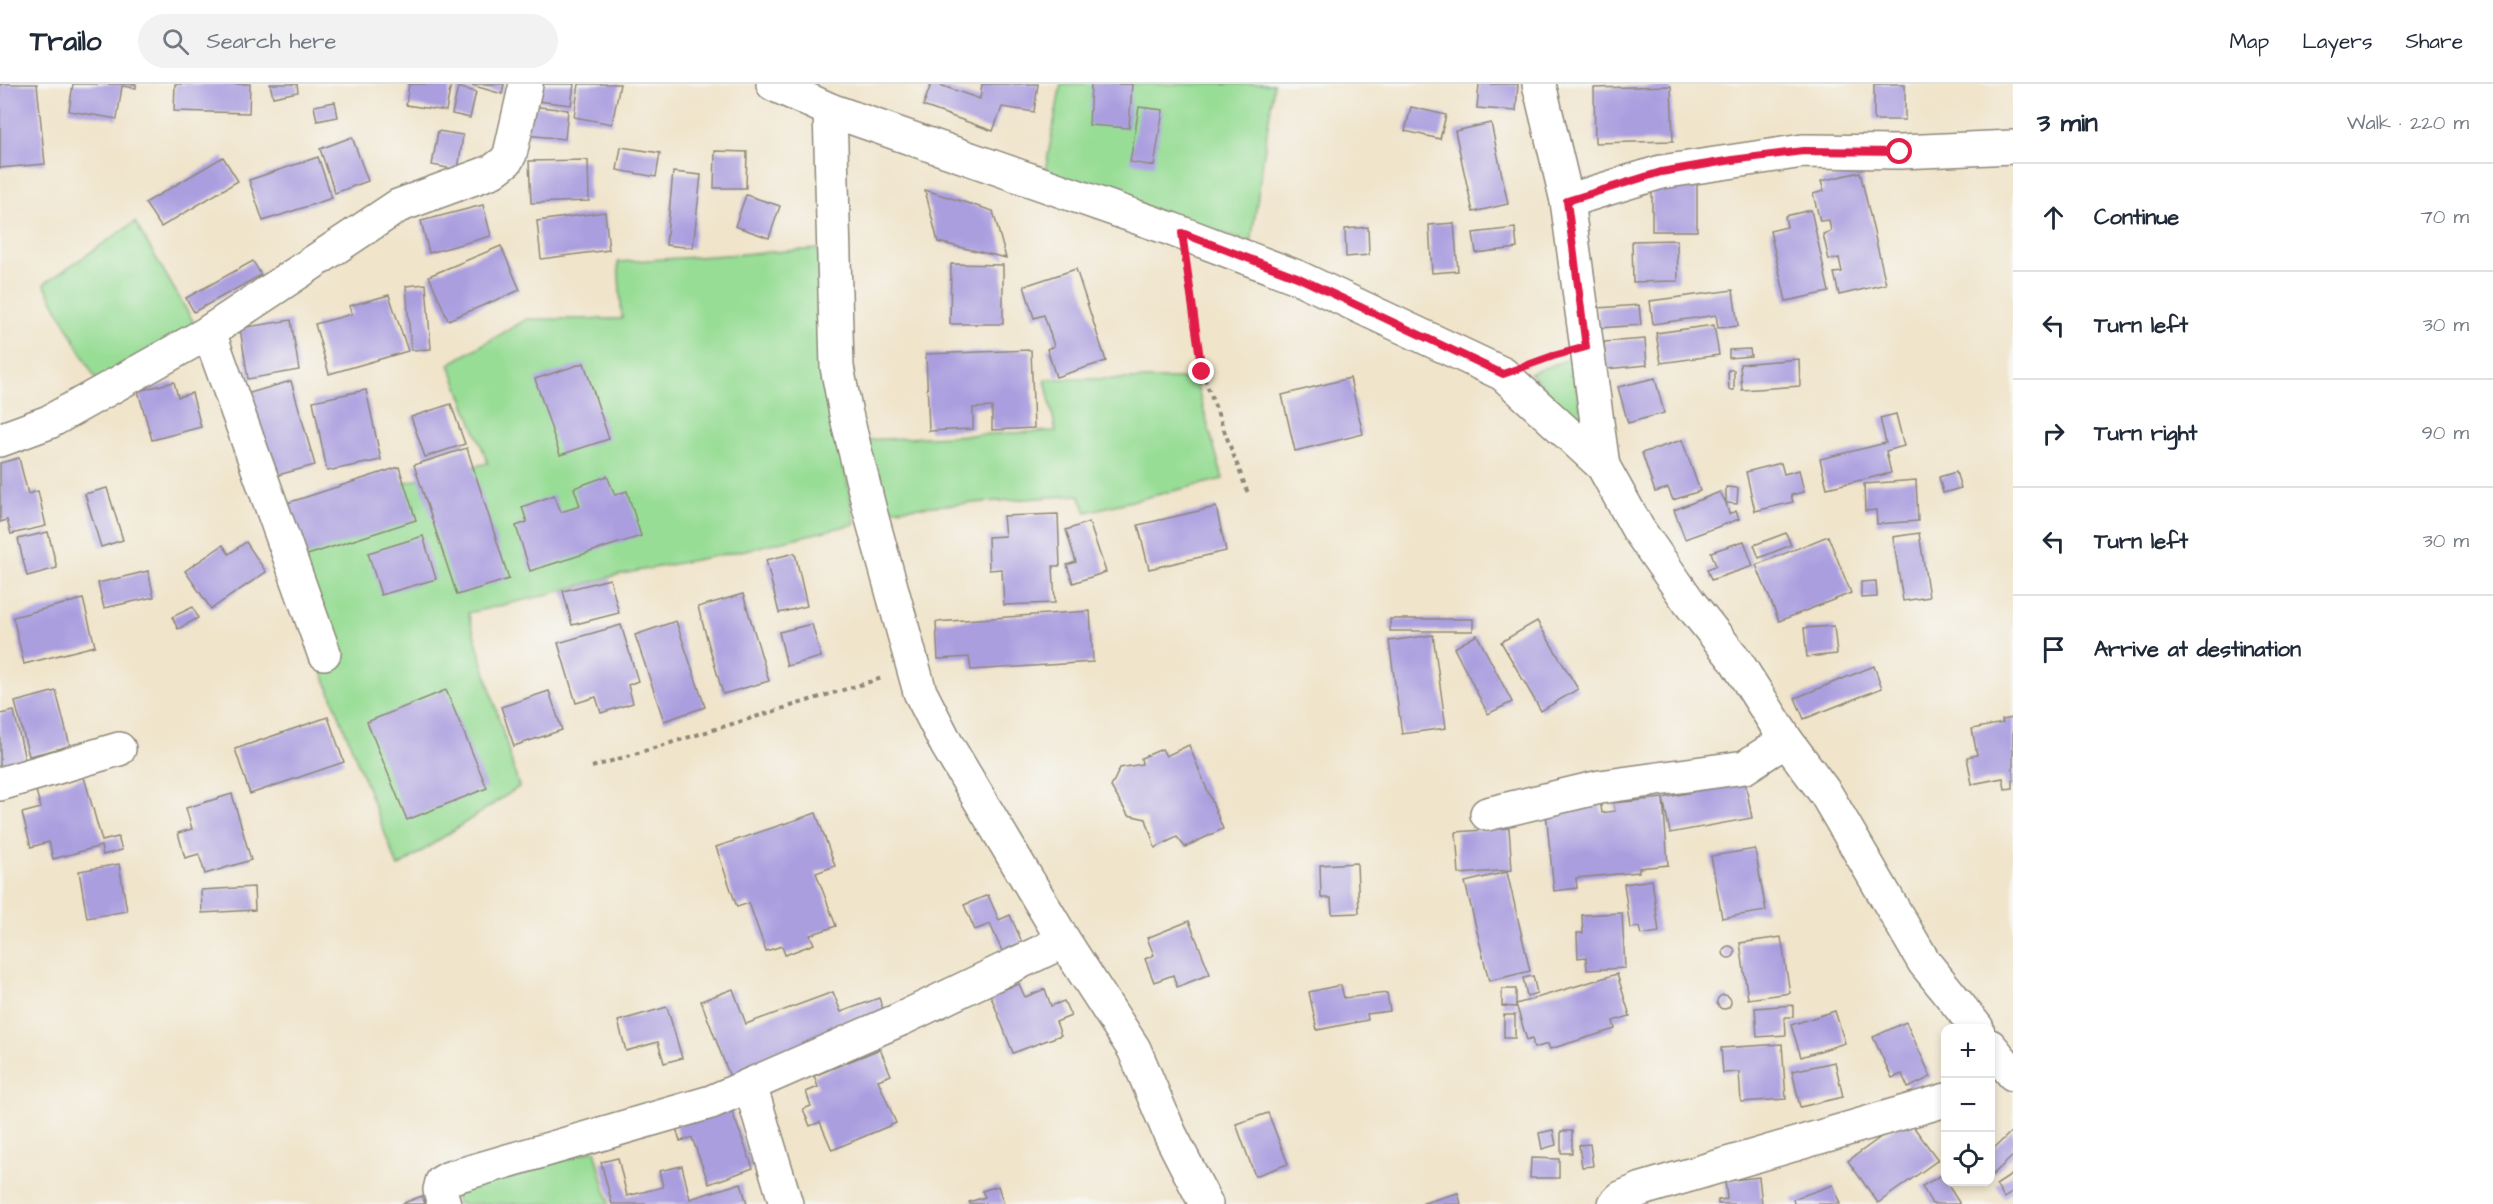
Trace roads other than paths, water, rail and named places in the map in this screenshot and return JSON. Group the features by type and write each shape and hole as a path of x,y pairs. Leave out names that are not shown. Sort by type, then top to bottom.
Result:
{"street":[{"path":"0,440 49,422 209,332 398,206 493,171 506,161 513,144 526,84"},
{"path":"1539,84 1567,201 1603,466"},
{"path":"777,85 830,110 1182,233 1297,277 1503,374 1603,466 1638,529 1689,602 1736,661 1786,740 1826,794 1924,962 1973,1024"},
{"path":"830,110 837,367 870,511 920,692 947,745 1064,941 1134,1049 1170,1134 1206,1204"},
{"path":"1567,201 1661,172 1803,151 1900,152 2013,147"},
{"path":"209,332 324,653"},
{"path":"1488,814 1600,787 1744,767 1786,740"},
{"path":"0,784 119,749"},
{"path":"444,1204 440,1190 442,1182 449,1178 711,1102 901,1019 1064,941"},
{"path":"1995,1052 2013,1074"},
{"path":"1995,1085 2013,1080"},
{"path":"750,1085 786,1204"},
{"path":"1615,1204 1621,1198 1642,1189 1941,1101"}]}
